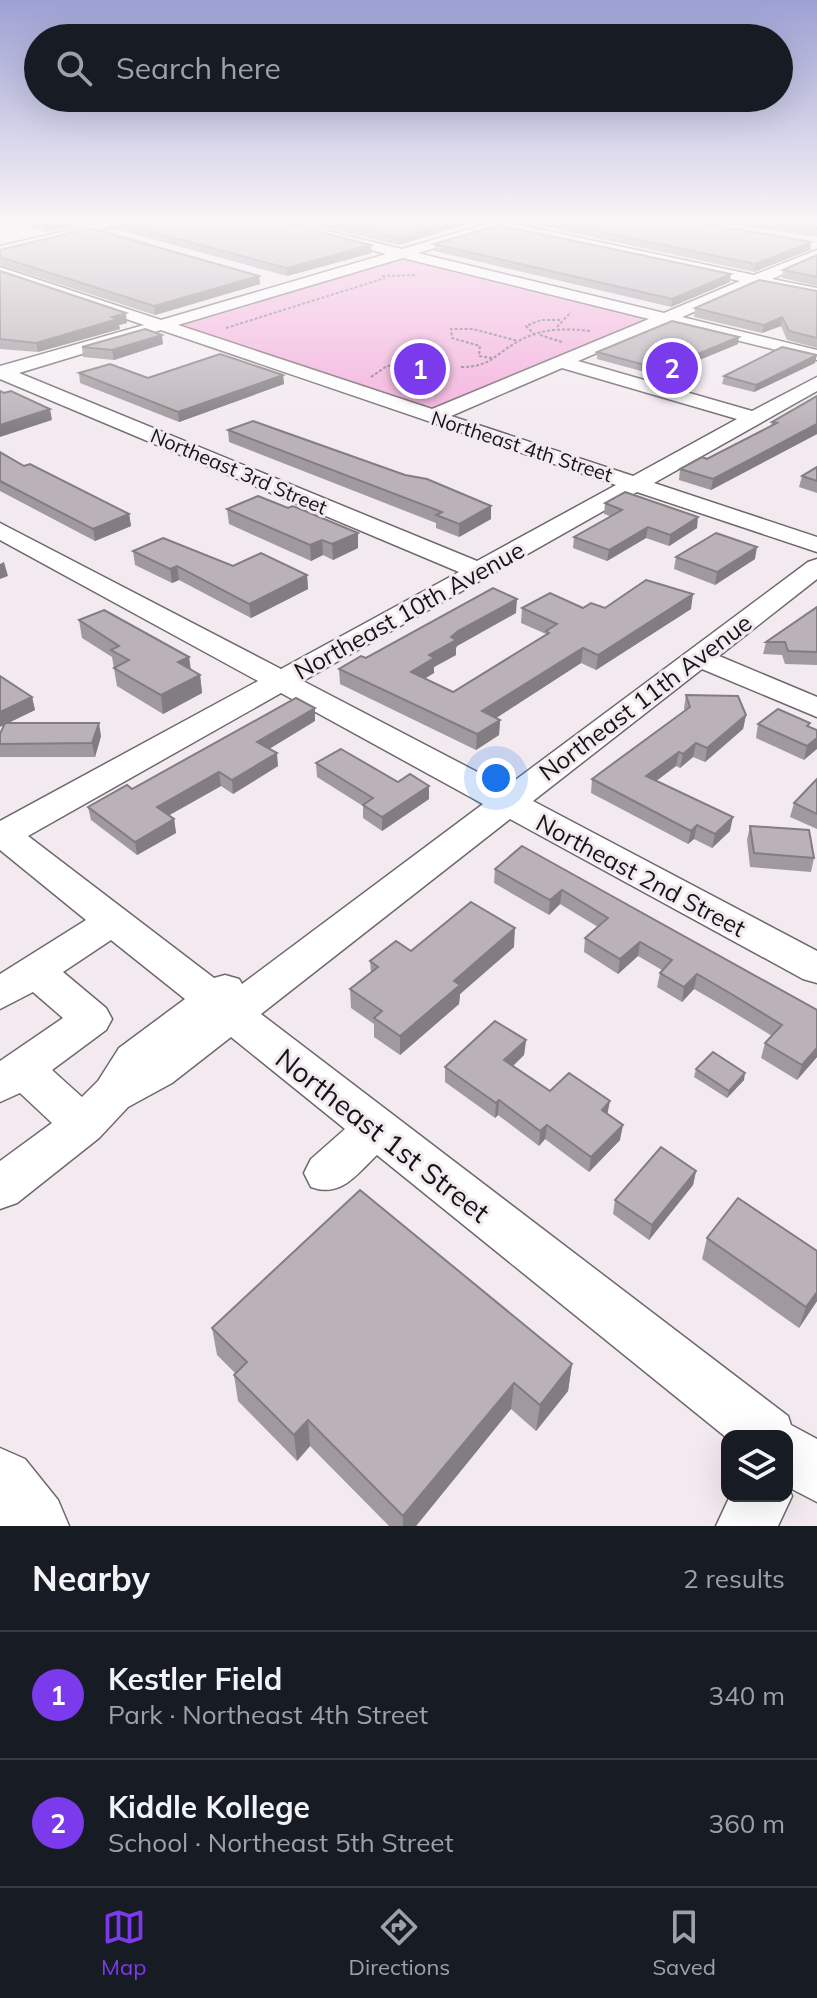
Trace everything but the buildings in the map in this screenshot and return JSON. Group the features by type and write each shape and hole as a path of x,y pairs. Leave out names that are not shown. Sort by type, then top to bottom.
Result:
{"main road":[{"path":"0,1484 32,1526"}],"street":[{"name":"Northeast 4th Street","path":"60,291 817,546"},
{"path":"0,372 271,291"},
{"path":"558,291 817,355"},
{"path":"434,416 731,291"},
{"path":"564,363 756,418"},
{"name":"Northeast 3rd Street","path":"0,372 479,571"},
{"name":"Northeast 10th Avenue","path":"1,834 817,383"},
{"name":"Northeast 2nd Street","path":"0,530 504,803 812,959"},
{"path":"817,546 817,553"},
{"name":"Northeast 11th Avenue","path":"0,1188 98,1110 157,1071 220,1007 359,914 817,567"},
{"path":"697,657 817,708"},
{"name":"Northeast 1st Street","path":"1,834 375,1129 747,1430"},
{"path":"0,994 112,921"},
{"path":"11,1076 92,1019 35,971"},
{"path":"11,1076 98,1110"},
{"path":"327,1173 375,1129"},
{"path":"745,1526 760,1502"}],"path":[{"path":"222,329 343,291"},
{"path":"557,327 572,311"},
{"path":"562,320 541,320 526,326 536,335 563,343"},
{"path":"461,367 482,367 518,341 557,327 595,331"},
{"path":"494,359 479,356 480,346 452,338 451,329 473,329 518,341"},
{"path":"371,383 372,374 381,368 404,365"}],"shaded area":[{"path":"284,291 545,291 649,316 651,321 440,409 420,407 180,326 182,321"}],"place":[{"name":"Kiddle Kollege","path":"672,368"},
{"name":"Kestler Field","path":"420,369"}]}
